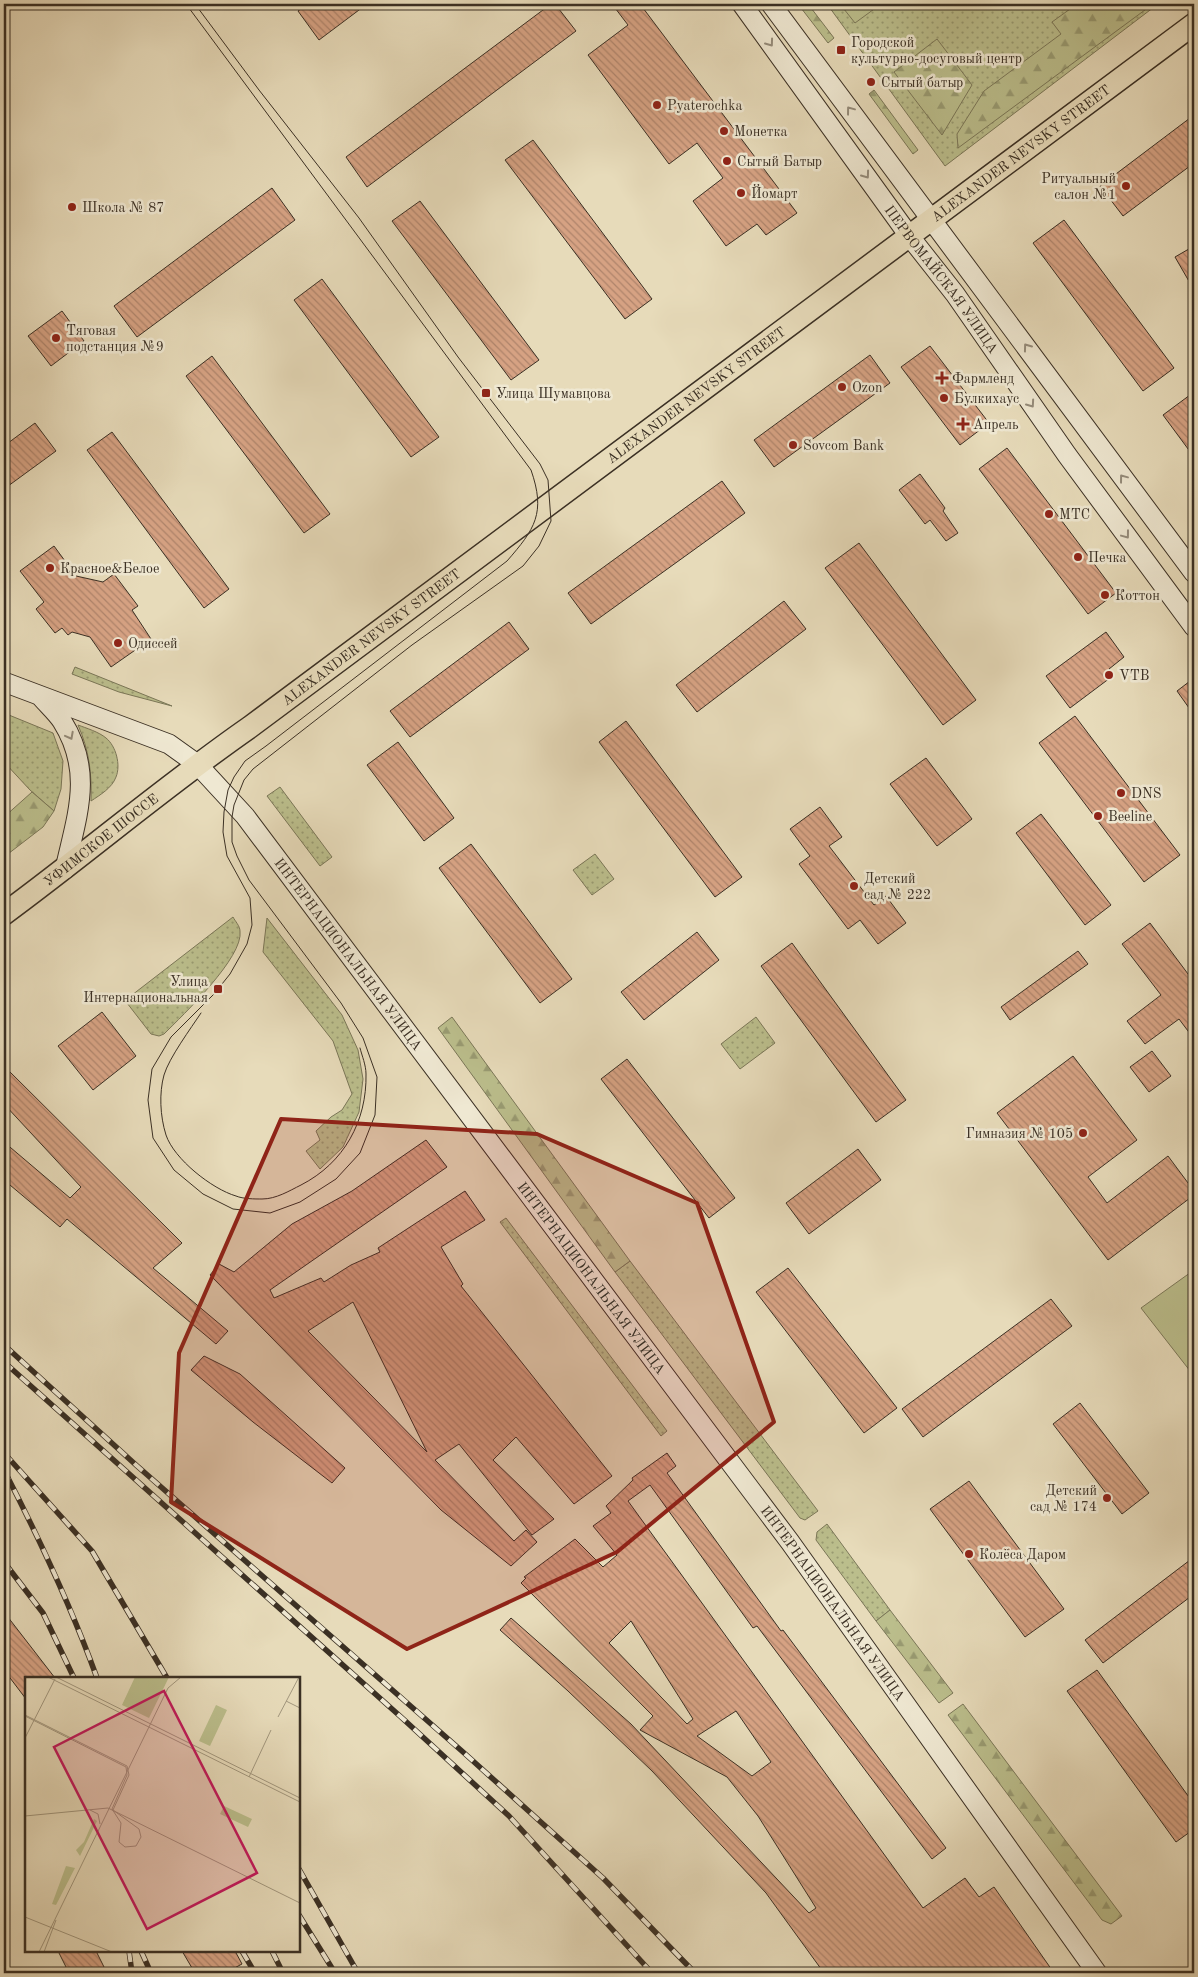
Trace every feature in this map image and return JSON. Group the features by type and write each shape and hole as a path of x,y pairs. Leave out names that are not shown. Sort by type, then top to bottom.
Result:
{"main road":[{"name":"ПЕРВОМАЙСКАЯ УЛИЦА","path":"742,4 910,237 955,294 1067,455 1194,627"},
{"name":"ПЕРВОМАЙСКАЯ УЛИЦА","path":"771,4 1194,573"},
{"name":"ALEXANDER NEVSKY STREET","path":"197,764 250,727 1194,24"},
{"name":"ИНТЕРНАЦИОНАЛЬНАЯ УЛИЦА","path":"4,682 169,744 197,764 245,816 790,1542 1097,1973"},
{"path":"41,697 61,720 76,748 81,771 77,821 65,869"},
{"name":"УФИМСКОЕ ШОССЕ","path":"4,914 65,869 197,764"}],"highlighted area":[{"path":"281,1119 537,1134 697,1203 774,1422 617,1552 407,1649 171,1502 179,1353"}],"green space":[{"path":"798,4 808,4 834,38 828,43"},
{"path":"827,4 1158,4 945,166"},
{"path":"840,4 881,4 855,23"},
{"path":"1077,4 1153,4 958,148 957,134 984,91 1061,34 1052,22"},
{"path":"937,39 972,85 942,135 894,72"},
{"path":"874,90 918,150 913,154 869,94"},
{"path":"75,667 172,706 119,692 72,674"},
{"path":"4,713 53,733 63,761 61,789 54,811 30,790 4,762"},
{"path":"78,725 96,732 110,741 118,761 117,772 112,785 91,801 89,762 85,743"},
{"path":"280,787 332,857 320,866 267,796"},
{"path":"32,792 54,811 43,827 4,857 4,817"},
{"path":"595,854 614,879 592,895 573,870"},
{"path":"233,917 240,929 239,942 223,970 164,1034 159,1036 151,1034 127,1003 132,995"},
{"path":"267,918 342,1015 358,1050 363,1079 359,1112 343,1147 320,1169 306,1151 320,1140 316,1131 342,1110 352,1094 333,1041 263,952"},
{"path":"452,1017 630,1261 615,1272 438,1028"},
{"path":"756,1017 775,1043 740,1069 721,1044"},
{"path":"506,1218 667,1431 661,1436 500,1222"},
{"path":"630,1261 818,1511 805,1520 800,1518 615,1272"},
{"path":"1194,1270 1194,1376 1141,1308"},
{"path":"827,1524 890,1610 876,1621 816,1540 817,1532"},
{"path":"890,1610 953,1693 939,1703 876,1621"},
{"path":"963,1704 1122,1916 1111,1924 1102,1920 948,1715"}],"building":[{"path":"308,4 367,4 319,40 298,11"},
{"path":"551,4 555,4 576,31 367,187 346,157"},
{"path":"612,4 640,4 797,213 766,235 757,224 726,246 693,201 723,178 697,143 669,164 588,55 628,25"},
{"path":"1194,115 1194,163 1123,216 1100,186"},
{"path":"533,140 652,299 625,319 505,160"},
{"path":"272,188 295,220 137,337 114,306"},
{"path":"420,201 539,360 511,380 392,221"},
{"path":"1064,220 1174,368 1143,391 1033,243"},
{"path":"1194,246 1194,290 1175,257"},
{"path":"322,279 439,437 411,457 294,300"},
{"name":"Тяговая подстанция №9","path":"62,311 84,341 51,366 28,336"},
{"path":"930,346 989,423 960,445 901,367"},
{"path":"870,355 890,383 774,467 754,440"},
{"path":"212,356 330,514 304,533 186,376"},
{"path":"1194,392 1194,457 1163,415"},
{"path":"35,423 56,451 4,489 4,446"},
{"path":"112,432 229,589 204,608 87,450"},
{"path":"1007,448 1116,593 1088,614 979,469"},
{"path":"920,474 945,508 943,511 958,533 946,541 930,520 925,524 899,490"},
{"path":"722,481 745,513 591,624 568,593"},
{"path":"859,543 976,700 943,725 825,568"},
{"path":"54,546 76,576 103,582 114,574 138,606 132,610 151,639 111,667 90,637 72,632 68,635 62,628 55,633 36,609 44,602 20,571"},
{"path":"784,601 806,629 697,712 676,685"},
{"path":"509,622 529,649 410,737 390,711"},
{"path":"1106,632 1124,657 1109,669 1114,675 1070,708 1046,676"},
{"path":"1194,678 1194,715 1177,691"},
{"path":"1075,716 1180,855 1144,882 1039,743"},
{"path":"626,721 742,877 715,897 599,742"},
{"path":"398,742 454,818 424,841 367,765"},
{"path":"926,758 972,819 937,846 890,784"},
{"path":"820,807 842,837 829,846 874,905 886,896 906,923 878,944 860,920 848,929 799,864 810,856 790,829"},
{"path":"1041,814 1111,905 1085,925 1016,833"},
{"path":"471,844 572,979 540,1003 439,868"},
{"path":"1150,923 1194,982 1194,1039 1179,1019 1145,1044 1127,1021 1161,995 1122,944"},
{"path":"697,932 719,960 644,1020 621,992"},
{"path":"792,943 906,1100 876,1122 761,966"},
{"path":"1078,951 1088,964 1010,1020 1001,1007"},
{"path":"102,1012 136,1056 93,1090 58,1046"},
{"path":"1152,1051 1171,1076 1149,1092 1130,1067"},
{"path":"1073,1056 1137,1140 1088,1177 1107,1203 1168,1156 1194,1191 1194,1195 1108,1260 997,1113"},
{"path":"627,1059 735,1198 709,1218 601,1079"},
{"path":"4,1066 182,1243 153,1268 228,1331 216,1344 67,1219 60,1227 4,1180 4,1142 70,1198 81,1187 4,1104"},
{"path":"426,1140 447,1167 270,1290 274,1298 321,1278 324,1282 351,1265 380,1252 378,1248 465,1191 485,1220 441,1247 463,1284 461,1286 612,1476 574,1504 516,1437 493,1460 554,1519 532,1535 459,1444 435,1460 514,1541 526,1530 537,1542 511,1566 441,1510 210,1275 219,1264 234,1272 292,1224 352,1191","holes":["353,1302 427,1452 308,1331"]},
{"path":"858,1149 881,1180 809,1234 786,1203"},
{"path":"788,1268 897,1408 864,1433 756,1292"},
{"path":"1051,1299 1072,1326 923,1437 902,1409"},
{"path":"204,1356 240,1374 345,1468 332,1483 253,1422 191,1370"},
{"path":"1080,1403 1149,1493 1122,1514 1053,1424"},
{"path":"667,1453 676,1466 667,1473 781,1631 783,1630 946,1848 932,1859 757,1626 753,1628 650,1485 628,1501 923,1908 965,1878 979,1897 994,1887 1054,1973 824,1973 766,1893 652,1771 568,1691 500,1630 511,1618 631,1724 809,1913 816,1908 758,1816 727,1777 640,1730 653,1716 521,1583 526,1578 524,1577 575,1539 603,1567 617,1555 593,1526 611,1513 606,1506 633,1480 632,1478","holes":["631,1621 693,1719 687,1724 609,1643","736,1711 771,1762 752,1776 697,1736"]},
{"path":"969,1481 1064,1609 1025,1637 930,1509"},
{"path":"1194,1557 1194,1594 1103,1663 1085,1640"},
{"path":"4,1612 54,1677 25,1677 25,1698 4,1670"},
{"path":"1097,1670 1194,1804 1194,1829 1176,1842 1067,1691"},
{"path":"58,1952 96,1952 107,1973 69,1973"},
{"path":"183,1952 236,1952 242,1964 225,1973 195,1973"}],"tram line":[{"path":"186,4 531,470 538,498 535,520 531,529 507,561 245,761 228,790 223,832 227,856 250,898 252,925 247,944 230,974 214,994 171,1037 152,1069 148,1100 153,1138 174,1170 203,1194 233,1209 270,1213 300,1202 336,1179 360,1153 375,1115 377,1077 363,1038 341,1003 249,880 237,856 232,842 232,817 234,805 244,780 253,769 412,645 523,566 539,546 551,521 548,480 540,464 458,357 359,218 259,90 195,4"},
{"path":"201,1013 175,1052 164,1075 161,1097 164,1128 170,1144 177,1154 195,1172 216,1187 242,1198 267,1199 287,1192 316,1176 341,1153 350,1139 362,1108 366,1074 360,1048"}],"railway":[{"path":"4,1345 136,1465 463,1752 603,1878 695,1973"},
{"path":"4,1362 509,1816 652,1973"},
{"path":"4,1453 92,1551 166,1677"},
{"path":"4,1470 54,1572 97,1677"},
{"path":"4,1562 43,1613 74,1677"},
{"path":"300,1871 358,1973"},
{"path":"300,1917 335,1973"},
{"path":"129,1952 132,1973"},
{"path":"141,1952 151,1973"},
{"path":"243,1952 255,1973"},
{"path":"272,1952 283,1973"}],"place":[{"name":"Городской культурно-досуговый центр","path":"841,50"},
{"name":"Сытый батыр","path":"871,82"},
{"name":"Pyaterochka","path":"657,105"},
{"name":"Монетка","path":"724,131"},
{"name":"Сытый Батыр","path":"727,161"},
{"name":"Ритуальный салон №1","path":"1126,186"},
{"name":"Йомарт","path":"741,193"},
{"name":"Школа № 87","path":"72,207"},
{"name":"Тяговая подстанция №9","path":"56,338"},
{"name":"Фармленд","path":"942,378"},
{"name":"Ozon","path":"842,387"},
{"name":"Улица Шумавцова","path":"486,393"},
{"name":"Булкихаус","path":"944,398"},
{"name":"Апрель","path":"963,424"},
{"name":"Sovcom Bank","path":"793,445"},
{"name":"МТС","path":"1049,514"},
{"name":"Печка","path":"1078,557"},
{"name":"Красное&Белое","path":"50,568"},
{"name":"Коттон","path":"1105,595"},
{"name":"Одиссей","path":"118,643"},
{"name":"VTB","path":"1109,675"},
{"name":"DNS","path":"1121,793"},
{"name":"Beeline","path":"1098,816"},
{"name":"Детский сад № 222","path":"854,886"},
{"name":"Улица Интернациональная","path":"218,989"},
{"name":"Гимназия № 105","path":"1083,1133"},
{"name":"Детский сад № 174","path":"1107,1498"},
{"name":"Колёса Даром","path":"969,1554"}]}
